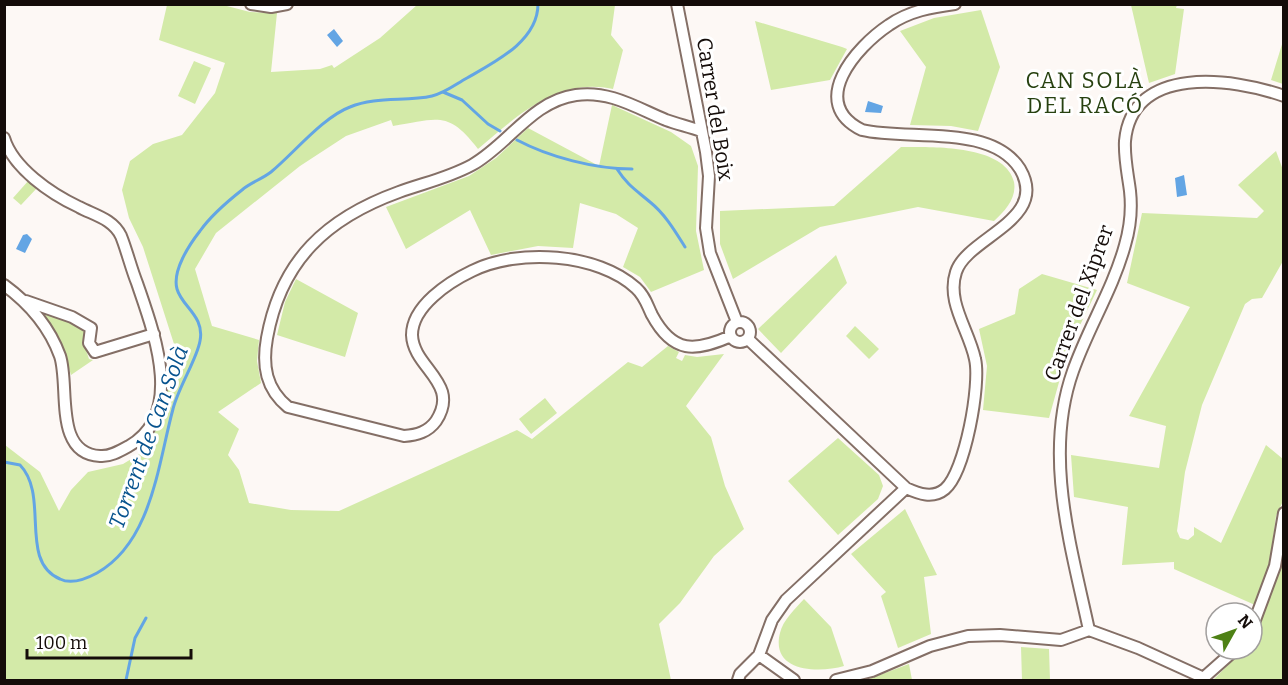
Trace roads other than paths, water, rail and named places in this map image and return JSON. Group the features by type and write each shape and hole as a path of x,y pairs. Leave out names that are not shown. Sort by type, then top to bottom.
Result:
{"street":[{"path":"251,4 271,7 287,4"},
{"name":"Carrer del Boix","path":"677,4 709,176 706,228 710,253 737,322"},
{"path":"748,339 906,488 928,495 938,494 954,477 971,419 977,371 973,350 953,298 956,272 966,256 998,232 1019,211 1025,182 1021,172 1009,157 979,141 862,130 854,126 839,110 836,92 842,76 856,56 890,24 928,7 955,4"},
{"name":"Carrer del Xiprer","path":"1089,630 1066,521 1060,468 1060,432 1063,407 1073,371 1116,272 1128,235 1131,206 1125,143 1127,131 1136,110 1146,100 1175,85 1204,81 1232,83 1284,96"},
{"path":"701,131 668,121 623,100 605,95 576,95 560,100 528,117 474,163 437,180 402,191 359,209 318,237 290,272 280,293 268,332 266,371 275,395 288,407 405,436 421,434 435,423 442,405 443,394 437,379 418,354 414,344 414,326 424,307 438,293 473,270 536,256 580,261 629,282 645,298 660,329 687,348 700,349 731,336"},
{"path":"4,138 9,152 48,189 112,224 118,231 154,334 160,374 155,420 141,439 122,450 104,456 91,455 79,447 69,435 59,356 49,332 23,300 4,285"},
{"path":"23,300 72,317 91,328 89,343 95,352 154,334"},
{"path":"731,336 731,326 737,322 744,322 749,326 748,339"},
{"path":"731,336 739,342 748,339"},
{"path":"738,681 740,674 759,655 772,620 786,600 906,488"},
{"path":"1262,601 1275,566 1284,513"},
{"path":"836,681 872,671 930,646 968,636 1000,635 1061,640 1089,630 1138,648 1203,679 1223,661"},
{"path":"759,655 794,681"}],"water":[{"path":"334,29 343,41 337,47 327,35"},
{"path":"868,101 883,106 881,113 865,112"},
{"path":"1184,175 1187,195 1177,197 1175,178"},
{"path":"27,234 32,239 25,253 16,249 23,235"}],"waterway":[{"name":"Torrent de Can Solà","path":"4,462 20,465 29,478 33,493 37,543 40,558 47,570 60,579 74,581 97,573 115,559 130,542 150,500 175,401 200,341 199,325 180,295 176,282 182,258 200,231 231,199 271,172 319,127 340,112 370,101 437,95 502,57 513,49 531,29 538,4"},
{"path":"443,92 462,100 488,124 500,131"},
{"path":"517,140 543,152 573,161 603,167 632,169"},
{"path":"617,169 629,184 660,212 685,247"},
{"path":"126,680 135,638 146,618"}],"district":[{"name":"CAN SOLÀ DEL RACÓ","path":"1085,92"}]}
